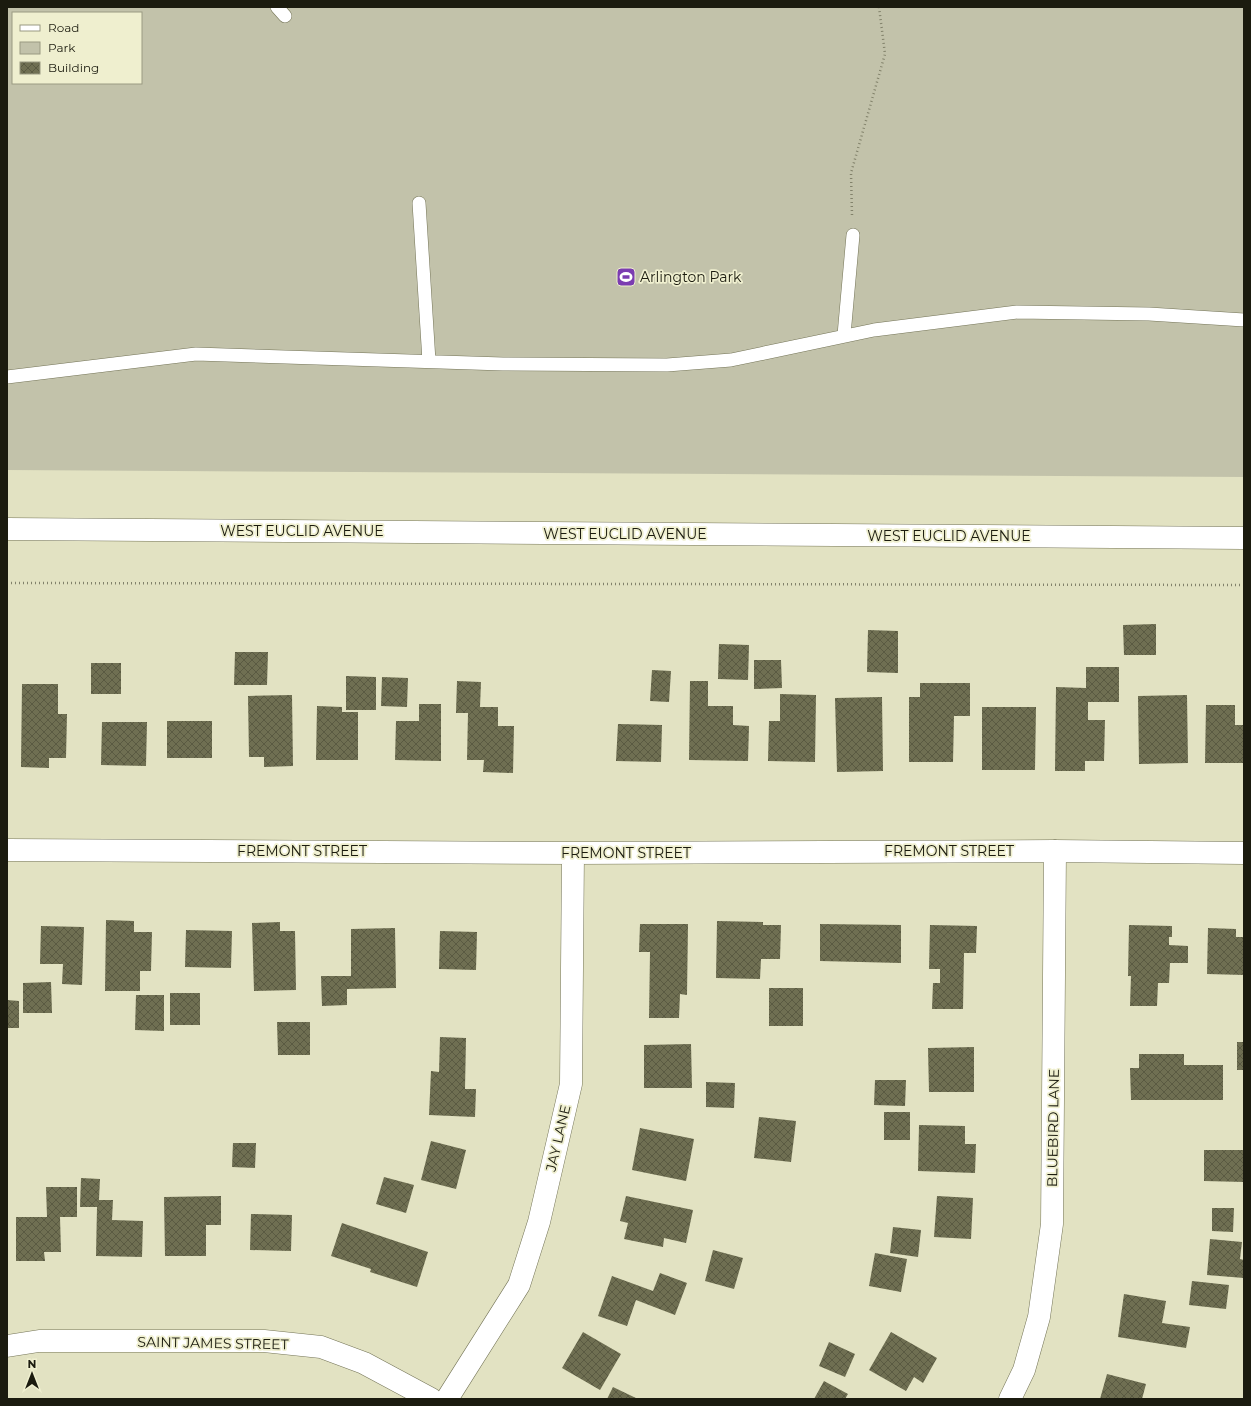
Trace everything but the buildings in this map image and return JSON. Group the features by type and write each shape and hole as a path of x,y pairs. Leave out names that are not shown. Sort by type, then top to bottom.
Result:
{"street":[{"name":"WEST EUCLID AVENUE","path":"7,529 1244,538"},
{"name":"FREMONT STREET","path":"7,850 573,853 1055,851 1244,853"},
{"name":"BLUEBIRD LANE","path":"1010,1399 1024,1370 1039,1317 1052,1224 1055,851"},
{"name":"JAY LANE","path":"447,1399 519,1285 539,1222 568,1099 571,1084 573,853"},
{"name":"SAINT JAMES STREET","path":"7,1346 39,1341 264,1341 321,1347 364,1363 431,1399"}],"lane":[{"path":"419,203 429,361"},
{"path":"844,335 853,235"},
{"path":"7,377 196,354 503,364 667,365 731,360 844,335 1017,312 1149,314 1244,320"}],"path":[{"path":"853,235 851,173 885,54 879,7"},
{"path":"7,583 1244,585"}],"green space":[{"name":"Arlington Park","path":"7,7 1244,7 1244,477 7,470"}],"place":[{"name":"Arlington Park","path":"626,277"}]}
